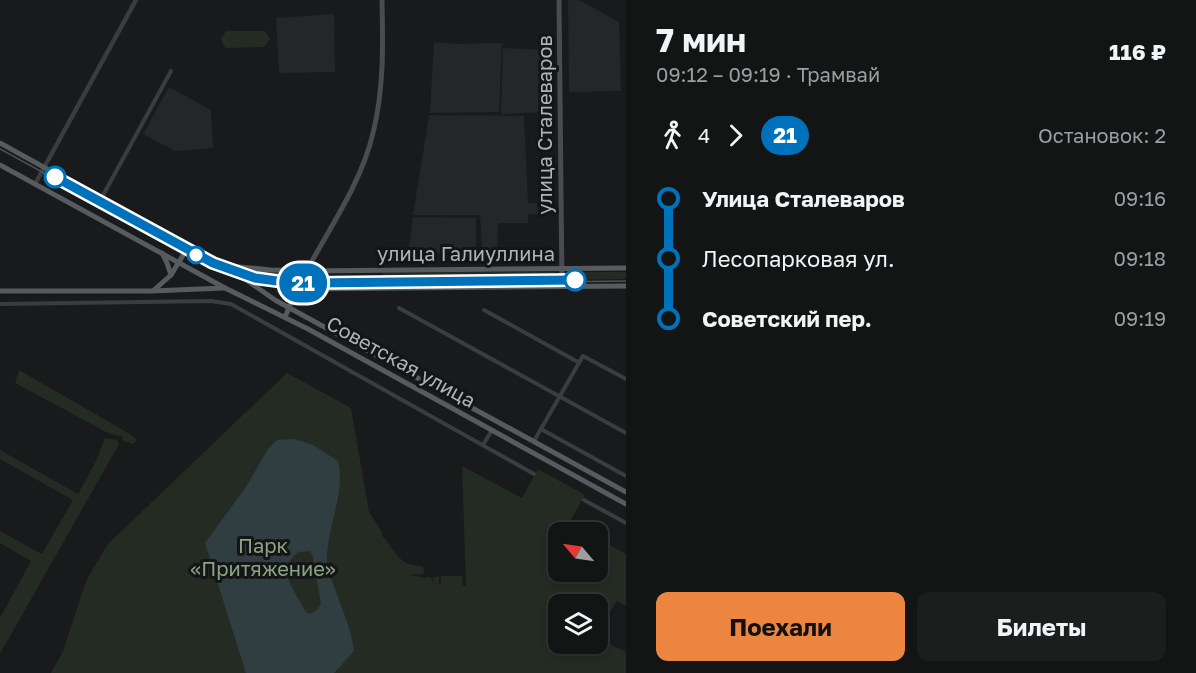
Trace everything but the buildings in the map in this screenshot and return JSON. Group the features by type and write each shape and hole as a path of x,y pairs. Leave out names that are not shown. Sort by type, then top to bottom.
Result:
{"main road":[{"path":"285,317 306,271 353,187 373,134 383,69 382,0"},
{"name":"улица Сталеваров","path":"559,0 562,286"},
{"name":"Советская улица","path":"0,143 100,200 225,265 275,300 626,492"},
{"name":"Советская улица","path":"0,165 225,288 285,317 492,429 626,504"},
{"path":"152,291 164,284 188,247"},
{"path":"161,252 171,275"},
{"name":"Советская улица","path":"225,265 306,271"},
{"name":"улица Галиуллина","path":"306,271 626,268"},
{"name":"улица Галиуллина","path":"297,289 626,286"},
{"path":"0,291 152,291 225,288"},
{"path":"492,429 497,420"}],"street":[{"path":"35,184 136,0"},
{"path":"100,200 171,71"},
{"path":"73,291 73,303"},
{"path":"0,304 211,301 231,304 534,474"},
{"path":"399,308 626,433"},
{"path":"484,310 578,362"},
{"path":"534,441 583,356 626,379"},
{"path":"483,445 492,429"},
{"path":"541,429 626,476"},
{"path":"584,500 626,523"}],"shaded area":[{"path":"568,0 579,0 619,22 621,91 569,92"},
{"path":"334,14 335,72 279,73 276,18"},
{"path":"434,42 502,43 499,112 430,113"},
{"path":"503,48 548,50 549,112 501,114"},
{"path":"169,87 211,110 213,148 175,151 143,134"},
{"path":"429,115 524,116 528,203 537,203 538,214 528,214 528,223 498,223 497,250 482,250 480,215 413,215"},
{"path":"413,217 476,218 476,253 408,253"},
{"path":"294,439 313,445 338,461 340,486 329,537 327,565 348,625 354,651 334,673 246,673 205,543 246,487 268,449 277,440","holes":["310,551 321,604 310,614 306,612 290,584 287,568 291,559 298,552"]}],"green space":[{"path":"226,31 265,31 270,39 264,47 226,48 221,39"},
{"path":"554,272 559,280 383,281 383,273"},
{"path":"568,272 626,272 626,279 566,280"},
{"path":"19,370 137,440 133,444 122,441 123,437 108,433 15,383"},
{"name":"Парк «Притяжение»","path":"287,373 351,408 369,512 391,547 390,549 392,548 405,562 423,566 424,574 409,575 423,577 425,580 425,577 431,577 433,583 433,577 439,576 439,584 441,584 441,576 462,576 463,586 466,586 462,466 522,498 538,469 585,495 570,522 548,522 548,582 608,582 608,544 626,554 626,606 617,601 608,615 608,594 548,594 548,654 608,654 608,643 626,652 626,673 51,673 63,651 86,581 107,545"},
{"path":"105,438 117,440 119,444 0,654 0,618 31,561 0,543 0,531 42,554 73,500 0,459 0,450 78,494 96,461"}],"tram line":[{"path":"0,149 204,261 230,272 257,279 312,285 626,281"},
{"name":"21","path":"55,177 196,255 233,272 255,278 296,283 575,280"}]}
